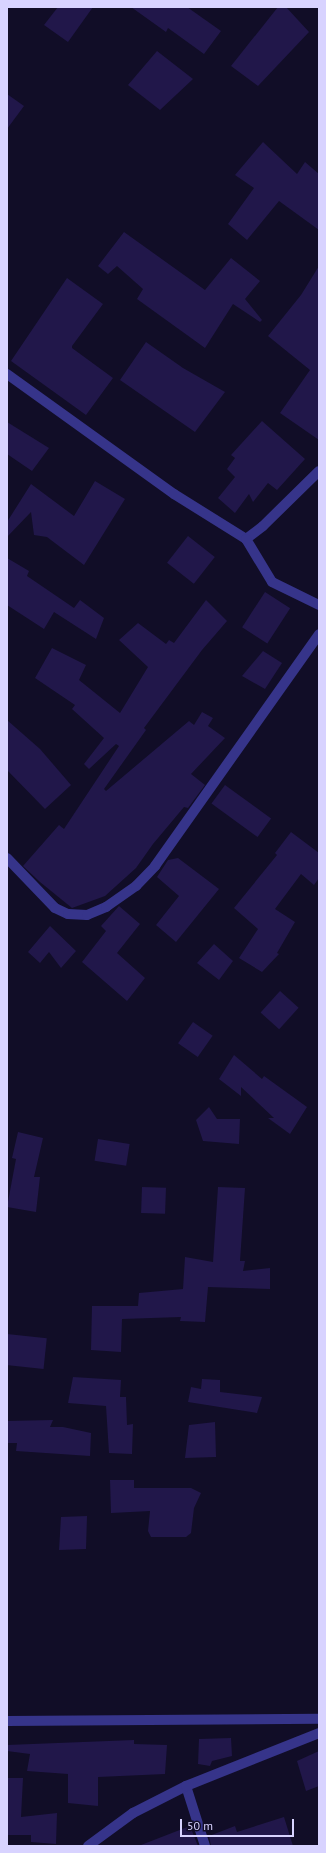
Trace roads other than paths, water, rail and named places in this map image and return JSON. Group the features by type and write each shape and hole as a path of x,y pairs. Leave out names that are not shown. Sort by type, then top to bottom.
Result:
{"street":[{"path":"7,374 174,494 246,538 272,582 319,605"},
{"path":"246,538 263,526 319,471"},
{"path":"7,858 55,908 68,914 87,915 106,907 136,886 155,866 319,634"},
{"path":"7,1721 319,1719"},
{"path":"88,1846 133,1813 186,1786 319,1733"},
{"path":"186,1786 205,1846"}]}
